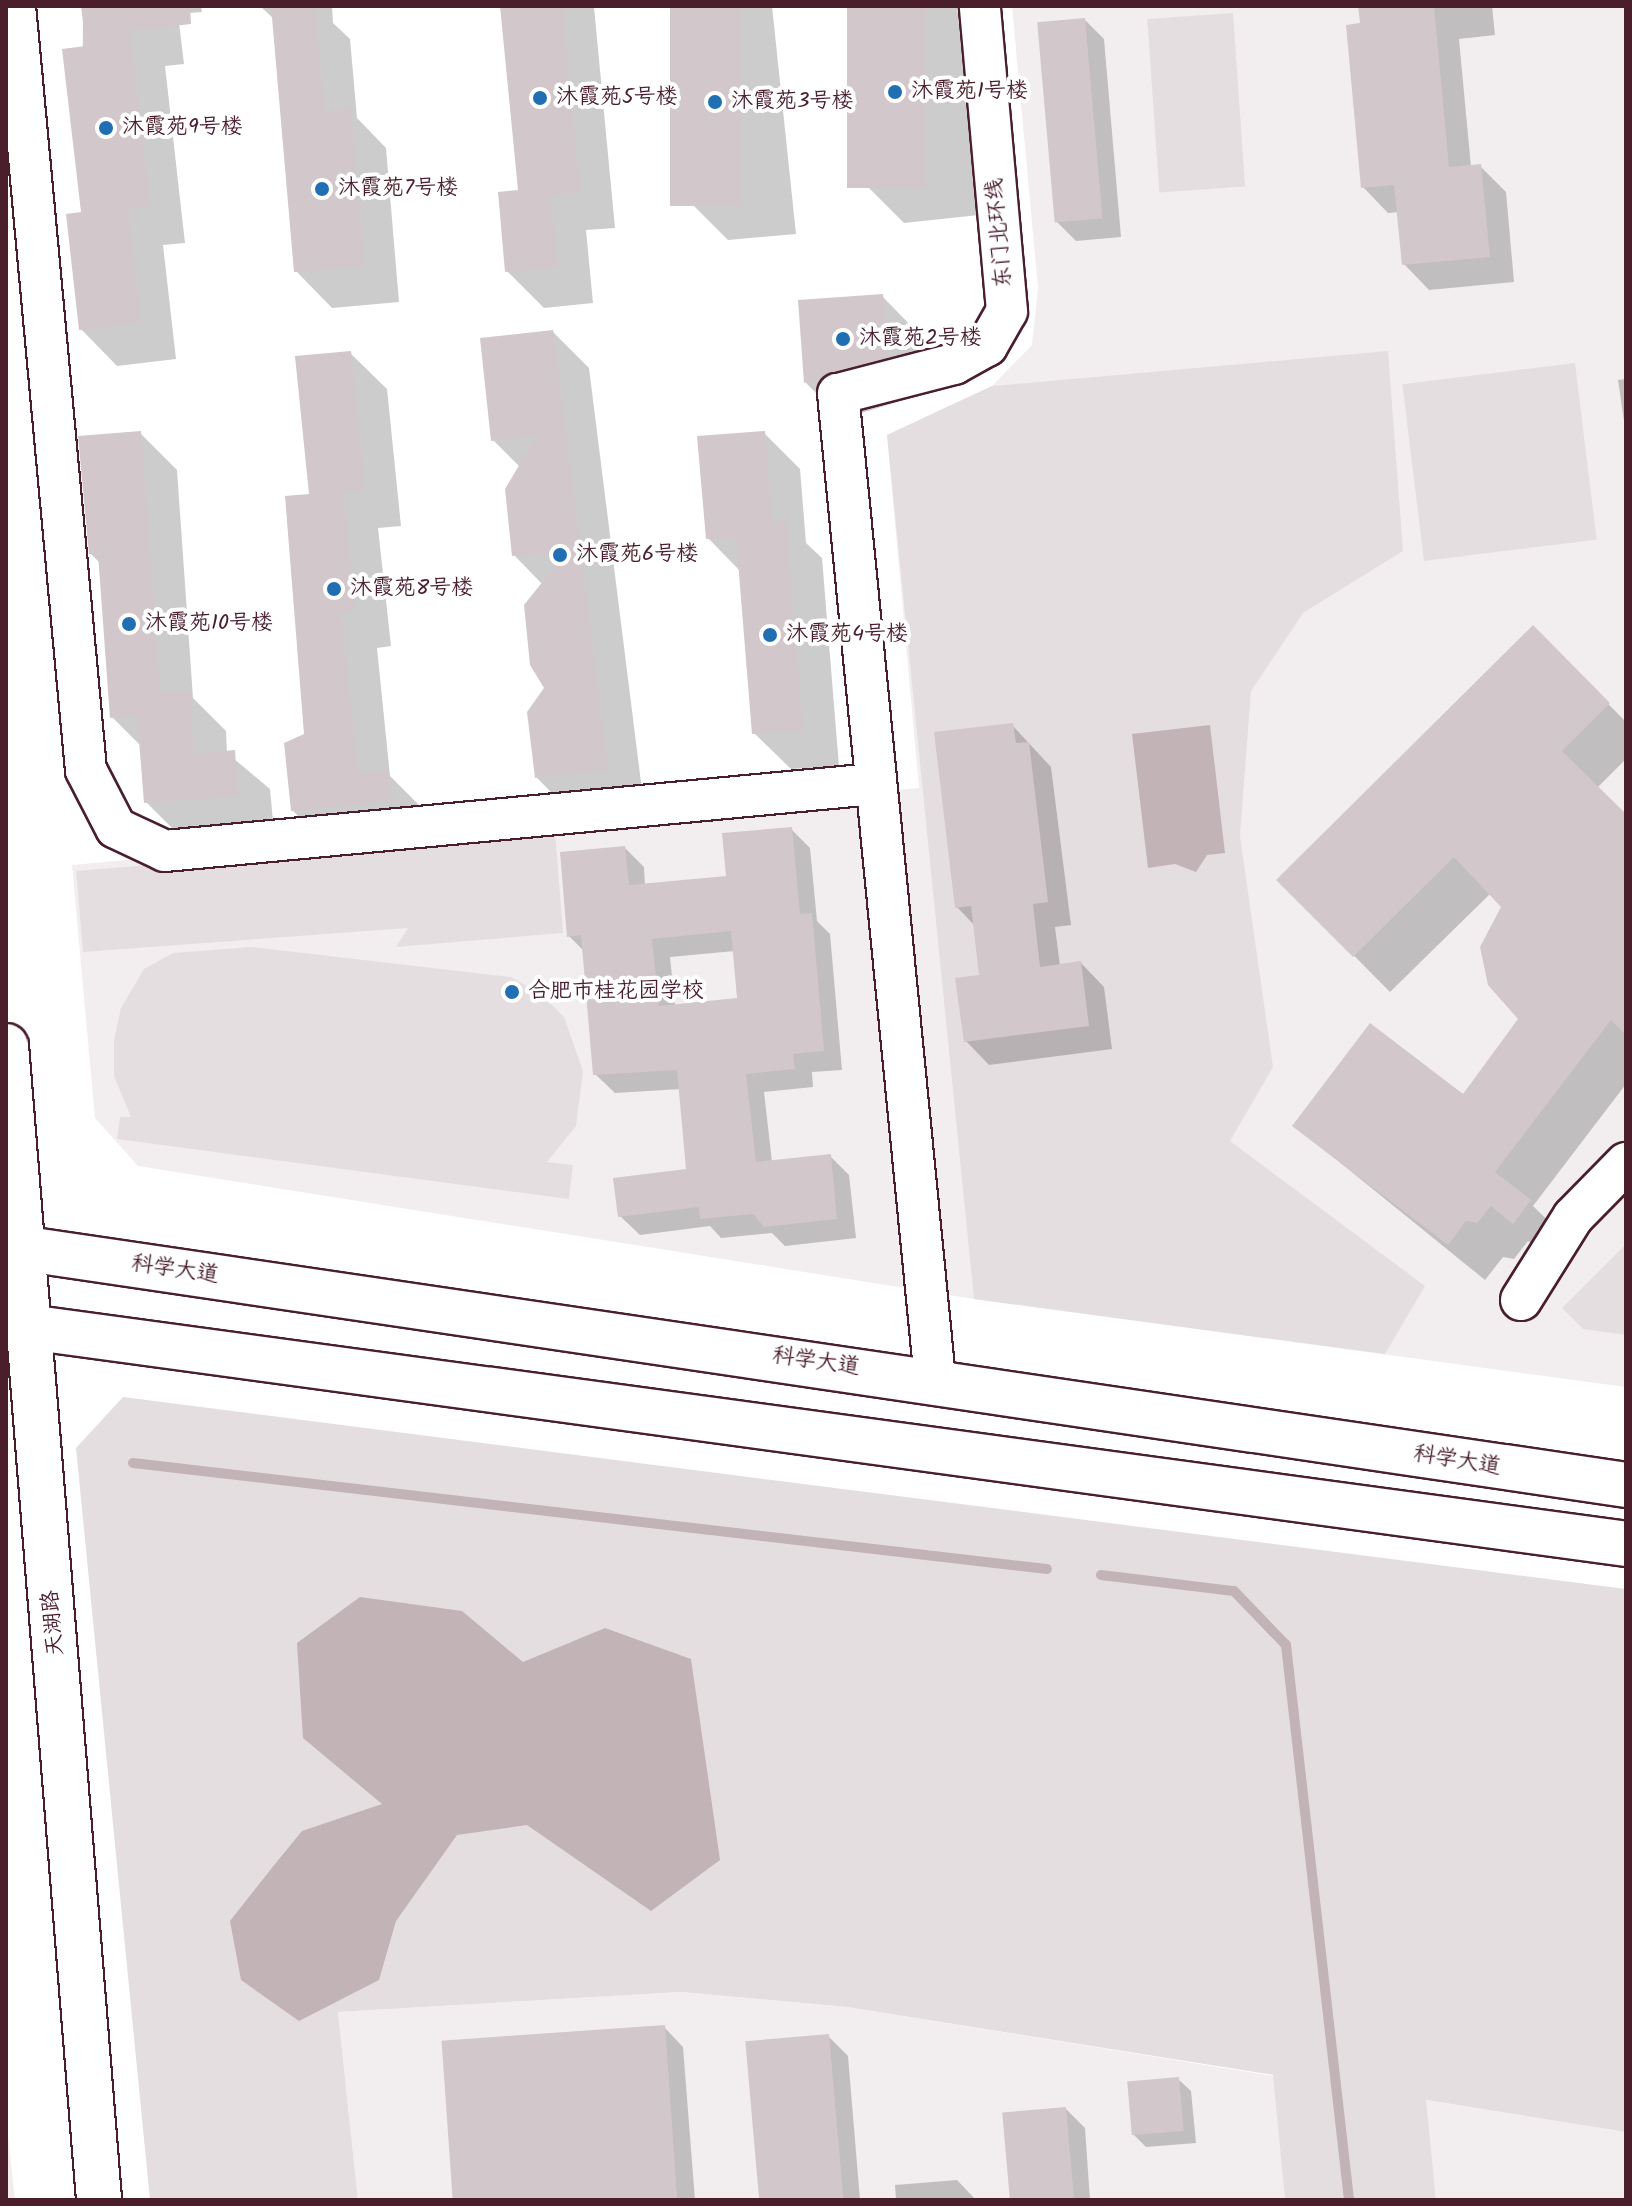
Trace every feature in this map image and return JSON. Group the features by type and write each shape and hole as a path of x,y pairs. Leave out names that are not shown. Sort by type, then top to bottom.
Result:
{"main road":[{"name":"天湖路","path":"6,1046 18,1326 99,2200"},
{"name":"科学大道","path":"15,1247 935,1379 1626,1485"},
{"path":"18,1326 1626,1544"}],"street":[{"path":"15,6 86,770 116,828 165,851 874,784 935,1379"},
{"name":"东门北环线","path":"874,784 838,394 954,364 987,346 1007,311 980,6"},
{"path":"1521,1300 1573,1217 1626,1163"}],"shaded area":[{"path":"1012,6 1626,6 1626,1387 974,1299 138,1166 95,1118 72,865 919,788 887,435 992,386 1032,345 1038,287"},
{"path":"1233,13 1245,187 1159,193 1147,19"},
{"path":"1388,351 1403,551 1303,613 1251,691 1240,836 1273,1067 1230,1141 1425,1286 1385,1354 974,1299 887,435 992,386"},
{"path":"1575,363 1597,540 1424,561 1402,384"},
{"path":"1210,725 1225,853 1207,855 1196,872 1175,864 1148,868 1132,734"},
{"path":"555,831 563,933 396,947 408,928 83,952 76,871"},
{"path":"251,947 511,977 542,995 564,1017 583,1071 576,1126 547,1162 573,1165 569,1199 117,1139 120,1117 131,1117 114,1076 114,1040 121,1008 144,969 173,953"},
{"path":"1626,1244 1626,1335 1583,1329 1562,1308"},
{"path":"123,1397 1626,1589 1626,2132 1426,2100 1436,2200 1285,2200 1273,2075 847,2007 681,1992 338,2012 358,2200 150,2200 76,1448"},
{"path":"360,1597 462,1611 523,1662 605,1628 691,1659 720,1860 651,1911 527,1825 457,1835 396,1921 379,1980 299,2021 241,1980 230,1921 275,1864 302,1831 382,1804 303,1738 297,1643"},
{"path":"681,1992 847,2007 1274,2076 1285,2200 358,2200 338,2012"},
{"path":"1425,2100 1626,2132 1626,2200 1436,2200"},
{"path":"6,2118 15,2200 6,2200"}],"building":[{"name":"沐霞苑9号楼","path":"81,6 190,6 191,24 130,31 150,207 128,210 141,323 79,330 66,214 81,212 62,49 86,46"},
{"name":"沐霞苑7号楼","path":"271,6 315,6 324,111 351,109 364,266 294,272"},
{"name":"沐霞苑5号楼","path":"500,6 562,6 580,192 550,195 558,267 505,272 498,192 518,190"},
{"name":"沐霞苑3号楼","path":"670,6 741,6 741,206 670,206"},
{"name":"沐霞苑1号楼","path":"847,6 926,6 926,188 847,188"},
{"path":"1358,6 1434,6 1449,167 1481,164 1490,257 1402,265 1394,185 1361,188 1346,25 1360,23"},
{"path":"1085,18 1103,218 1055,222 1037,22"},
{"name":"沐霞苑2号楼","path":"883,294 887,358 804,383 798,300"},
{"name":"沐霞苑6号楼","path":"553,330 608,770 535,778 527,712 544,688 530,665 524,605 568,550 512,556 505,489 537,435 491,441 480,338"},
{"name":"沐霞苑8号楼","path":"351,351 365,490 343,492 355,610 341,612 358,773 388,770 391,801 291,811 284,743 304,734 285,496 309,494 295,356"},
{"name":"沐霞苑10号楼","path":"141,431 160,694 190,692 194,754 235,750 238,796 144,803 137,715 110,718 98,554 89,554 78,436"},
{"name":"沐霞苑4号楼","path":"765,431 772,521 786,520 803,730 752,734 736,537 706,539 697,436"},
{"path":"1533,625 1610,703 1562,751 1626,814 1626,1035 1611,1020 1495,1172 1531,1200 1513,1224 1491,1206 1477,1223 1466,1221 1448,1245 1292,1126 1370,1023 1463,1094 1518,1019 1488,985 1480,947 1501,907 1454,857 1353,957 1276,880"},
{"path":"1013,723 1016,743 1029,742 1048,902 1033,904 1040,967 1081,961 1089,1026 964,1042 955,978 979,975 971,906 955,908 934,732"},
{"path":"792,827 800,914 812,913 824,1051 793,1054 795,1069 746,1074 756,1162 831,1154 837,1219 764,1227 753,1214 700,1219 699,1207 618,1217 613,1178 686,1169 677,1070 593,1075 581,935 567,937 560,852 625,846 629,885 726,876 722,833","holes":["731,931 737,998 659,1006 652,939"]},
{"path":"665,2025 677,2200 453,2200 442,2041"},
{"path":"829,2034 844,2200 759,2200 745,2041"},
{"path":"1179,2077 1184,2131 1132,2135 1127,2082"},
{"path":"1066,2107 1074,2200 1010,2200 1002,2113"}],"waterway":[{"path":"133,1463 1047,1569"},
{"path":"1101,1575 1234,1591 1286,1645 1349,2200"}],"place":[{"name":"沐霞苑1号楼","path":"895,92"},
{"name":"沐霞苑5号楼","path":"540,98"},
{"name":"沐霞苑3号楼","path":"715,102"},
{"name":"沐霞苑9号楼","path":"106,128"},
{"name":"沐霞苑7号楼","path":"322,189"},
{"name":"沐霞苑2号楼","path":"843,339"},
{"name":"沐霞苑6号楼","path":"560,555"},
{"name":"沐霞苑8号楼","path":"334,589"},
{"name":"沐霞苑10号楼","path":"129,624"},
{"name":"沐霞苑4号楼","path":"770,635"},
{"name":"合肥市桂花园学校","path":"512,992"}]}
